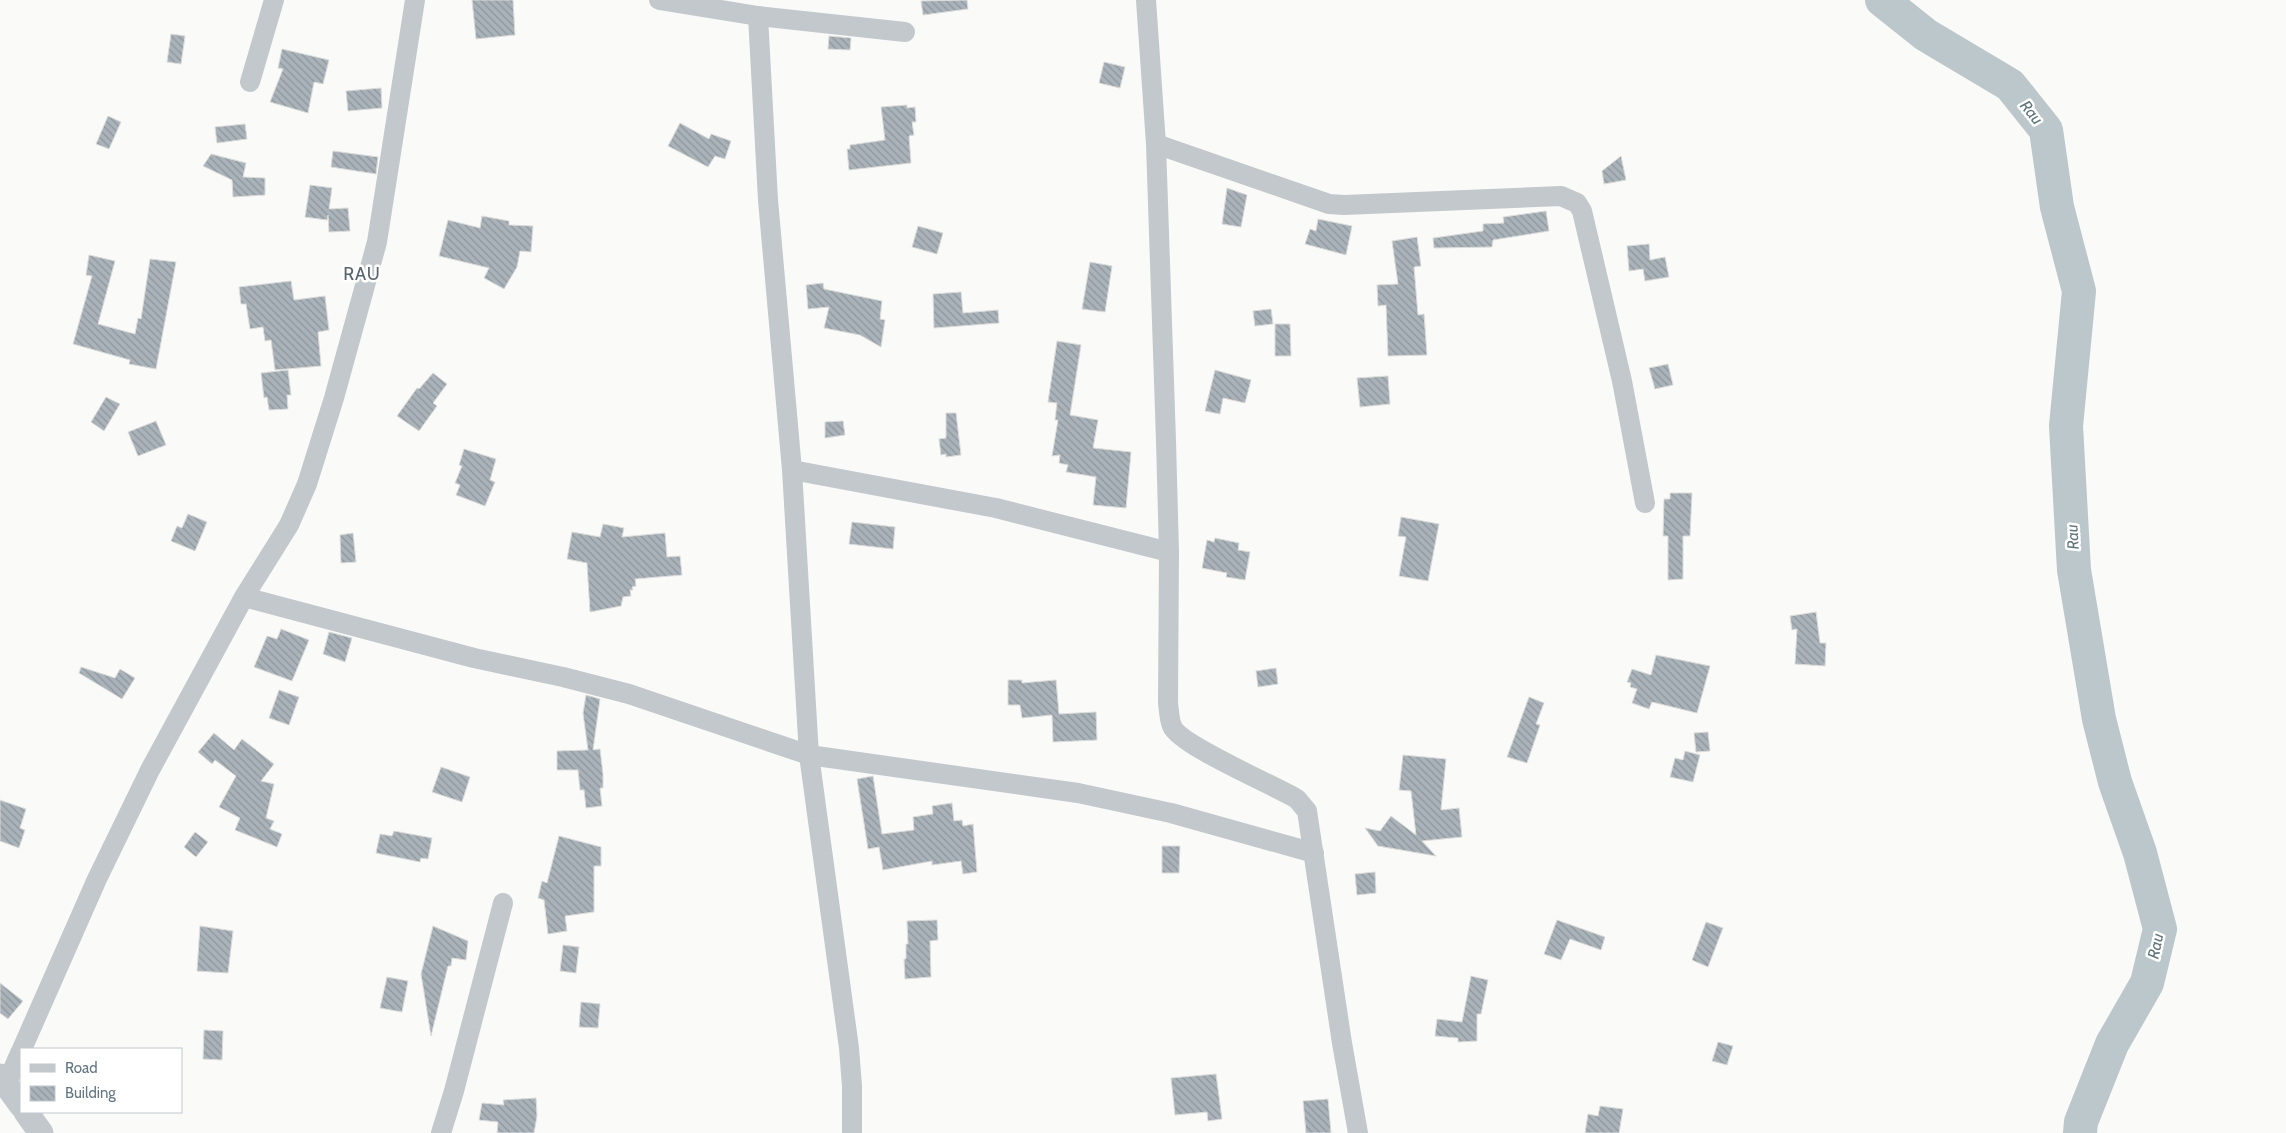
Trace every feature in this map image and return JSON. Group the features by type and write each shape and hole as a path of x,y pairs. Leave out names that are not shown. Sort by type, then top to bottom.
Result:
{"street":[{"path":"250,82 274,0"},
{"path":"23,1048 97,880 130,812 244,597 289,525 299,504 334,398 377,242 403,88 415,0"},
{"path":"659,0 758,16 905,32"},
{"path":"1146,0 1156,144 1169,552 1168,703 1172,726 1184,739 1297,799 1307,811 1342,1043 1358,1133"},
{"path":"758,16 768,200 792,470 809,755 849,1048 852,1086 852,1133"},
{"path":"1156,144 1329,204 1344,205 1561,196 1577,203 1582,212 1622,381 1645,503"},
{"path":"792,470 996,508 1169,552"},
{"path":"244,597 466,656 563,677 629,694 809,755 1086,794 1171,813 1314,853"},
{"path":"440,1133 454,1091 503,902"},
{"path":"20,1053 3,1080 20,1104"},
{"path":"27,1113 41,1133"}],"building":[{"path":"472,0 513,0 515,35 476,39"},
{"path":"967,0 968,9 923,15 921,1"},
{"path":"171,34 185,36 181,64 167,62"},
{"path":"829,36 851,38 850,50 828,49"},
{"path":"282,49 329,60 323,84 314,82 308,113 270,102 283,69 278,68"},
{"path":"1104,62 1125,67 1120,88 1099,83"},
{"path":"381,88 382,108 348,111 346,91"},
{"path":"907,105 907,108 915,107 916,122 912,122 914,135 909,136 911,163 849,170 847,149 850,149 850,145 885,140 881,107"},
{"path":"108,116 121,122 109,149 96,144"},
{"path":"680,123 709,139 711,134 731,141 725,159 715,156 708,167 668,146"},
{"path":"245,124 247,139 217,143 215,127"},
{"path":"333,151 378,157 376,174 331,167"},
{"path":"211,154 246,163 243,177 265,178 265,195 233,197 232,180 203,166"},
{"path":"1621,156 1626,180 1604,184 1602,171"},
{"path":"310,185 332,188 329,209 348,208 350,231 329,232 328,215 327,220 305,217"},
{"path":"1227,188 1247,195 1241,227 1222,224"},
{"path":"1546,211 1549,231 1493,240 1492,247 1434,248 1433,238 1483,231 1483,224 1504,223 1503,217"},
{"path":"482,216 509,221 509,225 533,226 531,252 520,251 517,267 504,289 484,278 489,268 439,256 448,220 480,228"},
{"path":"1318,219 1352,226 1346,255 1305,244 1310,229 1316,231"},
{"path":"918,226 943,233 937,254 912,247"},
{"path":"1417,237 1421,266 1414,267 1418,315 1424,314 1427,355 1388,356 1386,305 1378,306 1377,285 1398,284 1392,241"},
{"path":"1649,244 1650,260 1665,257 1669,277 1645,281 1643,269 1629,271 1627,246"},
{"path":"89,255 115,261 98,324 135,334 138,318 141,319 150,259 176,262 156,369 129,364 130,360 73,344 92,276 86,275"},
{"path":"1090,262 1112,266 1105,312 1082,309"},
{"path":"291,281 294,300 325,296 329,330 318,332 321,366 275,370 271,340 265,341 263,327 250,329 246,304 241,304 239,287"},
{"path":"823,283 824,289 882,301 880,319 885,320 881,347 860,335 824,328 829,307 808,309 806,285"},
{"path":"961,292 963,313 998,310 999,323 934,328 933,294"},
{"path":"1271,309 1273,324 1255,326 1253,311"},
{"path":"1275,324 1290,324 1291,356 1275,356"},
{"path":"1057,341 1081,345 1070,415 1098,420 1093,448 1131,452 1126,508 1093,505 1096,477 1066,472 1068,465 1059,463 1060,455 1052,456 1058,420 1055,420 1057,403 1048,402"},
{"path":"1668,364 1673,385 1655,389 1649,368"},
{"path":"288,370 291,395 287,395 288,409 269,410 267,397 264,398 261,373"},
{"path":"1215,370 1251,380 1245,403 1223,398 1220,414 1205,411"},
{"path":"433,373 447,384 433,403 437,406 419,431 397,416 417,388 419,389"},
{"path":"1388,376 1390,404 1360,407 1357,378"},
{"path":"106,397 120,404 104,431 91,422"},
{"path":"946,413 956,413 961,455 946,457 946,454 941,455 939,439 946,438"},
{"path":"156,421 166,445 138,456 128,432"},
{"path":"843,421 845,435 825,438 825,422"},
{"path":"464,449 496,459 490,480 495,482 485,506 456,495 460,485 455,483 462,466 459,465"},
{"path":"1670,493 1692,493 1690,536 1683,536 1683,579 1668,580 1668,536 1663,536 1664,499 1670,499"},
{"path":"188,514 207,522 195,551 171,541 177,526 182,528"},
{"path":"1401,517 1439,524 1428,581 1399,576 1406,537 1398,536"},
{"path":"852,522 895,527 893,549 849,544"},
{"path":"603,524 624,528 622,537 665,533 667,557 680,556 682,575 635,579 636,586 632,587 633,590 630,590 631,596 623,597 621,606 590,612 587,563 567,559 572,532 600,537"},
{"path":"353,533 356,562 341,563 340,535"},
{"path":"1215,538 1239,543 1238,550 1250,552 1245,580 1226,577 1227,573 1202,568 1207,540 1214,542"},
{"path":"1816,612 1820,643 1826,643 1825,666 1795,664 1797,629 1792,630 1790,616"},
{"path":"281,629 309,640 292,681 254,667 267,636 277,639"},
{"path":"329,632 352,638 345,662 323,654"},
{"path":"1656,655 1710,666 1697,713 1652,702 1649,709 1632,703 1637,689 1630,687 1631,683 1627,682 1632,669 1651,675"},
{"path":"81,667 115,678 120,669 135,678 122,699 79,673"},
{"path":"1276,668 1278,684 1258,687 1256,671"},
{"path":"1008,680 1022,680 1022,683 1056,680 1059,714 1096,712 1097,740 1053,742 1052,715 1022,718 1020,705 1008,705"},
{"path":"279,690 299,697 289,725 269,718"},
{"path":"586,695 600,699 593,750 600,749 603,788 600,788 602,806 586,808 584,790 580,790 578,770 557,770 557,751 588,750 583,713"},
{"path":"1529,697 1544,703 1536,724 1540,725 1527,763 1507,757"},
{"path":"1708,732 1710,751 1696,752 1694,733"},
{"path":"214,733 234,750 242,739 274,764 261,781 274,784 266,818 274,821 270,829 282,834 277,847 235,830 240,818 219,807 236,776 215,760 212,764 198,752"},
{"path":"1685,751 1700,755 1693,782 1670,777 1675,758 1683,760"},
{"path":"1403,755 1446,759 1441,810 1459,808 1462,837 1422,841 1436,856 1378,846 1365,828 1380,831 1391,816 1416,835 1411,791 1399,790"},
{"path":"441,767 470,777 462,802 432,792"},
{"path":"873,776 882,834 914,830 913,817 933,814 932,806 952,803 954,821 962,820 963,826 973,824 977,872 963,874 961,861 932,865 932,861 883,870 879,847 868,849 857,779"},
{"path":"0,800 26,809 20,828 25,830 19,848 0,841"},
{"path":"394,831 432,838 428,859 421,858 420,862 376,853 380,834 392,836"},
{"path":"195,832 208,842 196,857 184,847"},
{"path":"559,836 601,847 601,866 594,866 594,912 565,916 567,931 548,934 544,900 538,898 542,881 547,883"},
{"path":"1162,846 1180,846 1179,873 1162,873"},
{"path":"1375,872 1376,893 1357,895 1355,874"},
{"path":"937,920 938,940 930,941 931,977 905,979 904,959 906,959 906,944 908,944 907,921"},
{"path":"1557,920 1605,937 1601,950 1570,939 1561,960 1544,954"},
{"path":"1706,922 1723,928 1708,967 1692,960"},
{"path":"200,926 233,931 228,973 197,971"},
{"path":"433,926 468,941 466,960 452,958 451,966 448,966 431,1036 421,974"},
{"path":"563,945 579,947 576,973 560,971"},
{"path":"1471,976 1488,980 1481,1014 1477,1014 1477,1041 1458,1042 1458,1038 1435,1036 1437,1019 1462,1022"},
{"path":"387,977 408,981 402,1012 380,1008"},
{"path":"0,983 23,1001 8,1019 0,1013"},
{"path":"581,1002 600,1004 598,1028 579,1027"},
{"path":"204,1030 223,1031 222,1060 203,1059"},
{"path":"1718,1042 1733,1046 1727,1065 1712,1061"},
{"path":"1216,1074 1222,1119 1208,1121 1207,1112 1175,1115 1171,1078"},
{"path":"536,1098 537,1116 534,1133 497,1133 498,1122 479,1120 482,1103 504,1105 503,1100"},
{"path":"1328,1099 1331,1133 1306,1133 1303,1101"},
{"path":"1600,1106 1623,1109 1619,1133 1585,1133 1588,1114 1598,1116"}],"waterway":[{"name":"Rau","path":"1882,0 1926,35 2010,85 2046,130 2057,207 2079,291 2066,426 2074,570 2099,719 2115,782 2140,853 2160,929 2147,983 2112,1044 2081,1122 2080,1133"}],"district":[{"name":"RAU","path":"362,274"}]}
